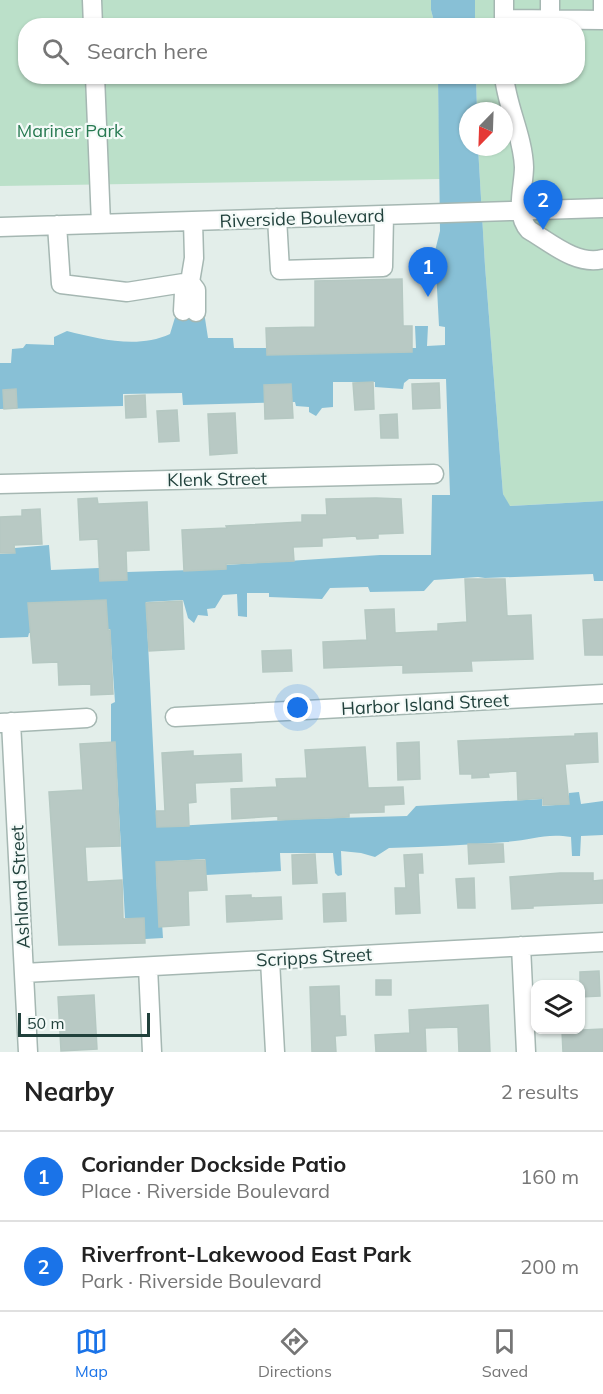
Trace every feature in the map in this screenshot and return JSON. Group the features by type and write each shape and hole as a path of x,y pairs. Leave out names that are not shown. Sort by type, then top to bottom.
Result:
{"street":[{"path":"92,0 93,18"},
{"path":"504,0 504,18"},
{"path":"550,0 550,18"},
{"path":"585,20 603,20 603,0"},
{"path":"95,84 101,224"},
{"path":"505,84 522,147 524,182 521,211 523,224 529,230 575,257 590,261 603,259"},
{"name":"Riverside Boulevard","path":"0,227 603,208"},
{"path":"277,219 280,270 383,267 384,215"},
{"path":"189,312 184,292 190,282 194,258 193,222"},
{"path":"57,225 61,284 127,292 190,282"},
{"name":"Klenk Street","path":"0,484 434,474"},
{"name":"Harbor Island Street","path":"175,717 603,694"},
{"path":"5,723 87,718"},
{"name":"Ashland Street","path":"5,723 28,1052"},
{"name":"Scripps Street","path":"24,974 603,942"},
{"path":"520,946 526,1052"},
{"path":"270,960 275,1052"},
{"path":"148,966 152,1052"}],"green space":[{"name":"Mariner Park","path":"0,0 431,0 433,18 18,18 18,84 438,84 440,179 0,186"},
{"path":"475,0 603,0 603,501 509,506 503,494 479,156 513,156 513,102 477,102 476,84 585,84 585,18 475,18"}],"water":[{"path":"431,0 475,0 475,18 433,18"},
{"path":"438,84 476,84 477,102 459,102 459,156 479,156 503,494 510,506 603,501 603,581 594,581 593,574 478,577 434,580 424,591 370,592 368,587 330,588 322,599 269,597 269,593 247,593 247,617 238,616 237,594 223,595 215,608 207,609 208,616 198,615 194,623 188,618 183,600 146,602 157,827 407,816 416,806 542,799 542,806 569,804 569,793 579,792 581,804 603,801 603,835 581,836 580,856 572,856 571,837 562,836 491,843 389,848 375,857 341,851 342,875 338,876 335,873 333,853 280,853 281,871 206,875 205,859 156,862 163,938 145,939 144,918 125,918 115,742 111,742 111,704 115,702 110,629 29,633 28,637 0,638 0,554 15,553 15,548 49,545 51,570 99,568 100,581 127,580 127,572 226,569 226,565 380,555 431,555 432,495 450,495 446,379 409,379 404,383 403,389 375,387 375,382 333,382 333,407 322,408 316,416 309,412 309,407 296,406 295,402 183,405 182,393 123,394 123,406 0,409 0,363 11,363 12,349 23,348 26,344 54,345 54,337 67,331 118,341 158,339 170,334 177,311 204,312 208,338 233,338 234,348 416,348 415,326 428,326 427,346 445,345 445,327 439,326 435,251 440,231"}],"building":[{"path":"402,279 403,326 412,326 412,352 267,355 266,328 315,327 315,281"},
{"path":"373,382 374,409 355,410 353,383"},
{"path":"439,383 440,408 413,409 412,384"},
{"path":"291,384 293,418 265,419 264,385"},
{"path":"16,389 17,408 4,409 3,390"},
{"path":"145,395 146,417 126,418 125,396"},
{"path":"177,410 179,441 159,442 157,411"},
{"path":"235,413 237,453 210,455 208,414"},
{"path":"397,414 398,438 381,438 380,415"},
{"path":"97,498 98,504 147,502 149,550 126,551 127,580 100,581 98,539 80,540 78,499"},
{"path":"326,499 401,499 403,533 378,534 378,538 357,539 356,536 322,538 322,546 293,547 294,561 226,564 226,569 184,571 182,530 302,522 302,515 327,515"},
{"path":"40,509 42,544 14,545 15,553 0,553 0,517 22,516 22,510"},
{"path":"465,579 505,579 507,616 531,615 533,659 471,661 472,671 403,673 403,665 324,668 323,642 367,640 365,610 394,609 395,633 438,631 438,624 467,622"},
{"path":"106,600 113,694 91,695 91,684 59,685 58,662 33,663 28,603"},
{"path":"182,601 184,649 149,651 146,603"},
{"path":"603,619 603,655 585,655 583,620"},
{"path":"291,650 292,671 263,672 262,651"},
{"path":"597,733 598,762 565,764 569,804 543,805 543,798 518,800 517,771 488,773 489,777 472,778 472,774 460,774 458,741"},
{"path":"115,742 120,846 85,847 87,882 122,880 123,919 144,918 145,943 59,945 49,792 83,790 80,744"},
{"path":"419,742 420,779 398,780 397,743"},
{"path":"365,747 368,788 403,787 404,804 384,805 384,812 349,813 349,817 278,820 278,816 232,819 231,789 277,787 276,779 307,778 305,750"},
{"path":"193,751 193,756 241,754 242,781 195,783 196,802 188,803 189,826 157,827 156,811 165,811 162,753"},
{"path":"468,844 503,844 504,862 469,864"},
{"path":"315,854 317,883 293,884 292,855"},
{"path":"422,854 423,873 418,873 420,913 396,914 395,888 406,888 404,855"},
{"path":"205,860 207,890 188,891 189,925 159,927 156,862"},
{"path":"593,873 593,881 603,880 603,903 512,909 510,877"},
{"path":"474,878 475,908 458,908 456,879"},
{"path":"345,893 346,921 324,922 323,894"},
{"path":"251,895 251,898 281,897 282,919 227,922 226,896"},
{"path":"599,971 600,996 585,997 585,980 580,980 580,972"},
{"path":"376,980 391,980 391,995 376,995"},
{"path":"339,986 340,1016 345,1016 346,1035 335,1036 336,1052 312,1052 310,987"},
{"path":"94,995 97,1049 61,1051 58,997"},
{"path":"488,1005 490,1052 459,1052 458,1027 425,1028 426,1052 376,1052 375,1035 410,1033 409,1010"},
{"path":"603,1029 603,1052 563,1052 562,1034 585,1034 585,1030"}],"place":[{"name":"Riverfront-Lakewood East Park","path":"543,230"},
{"name":"Coriander Dockside Patio","path":"428,297"}]}
